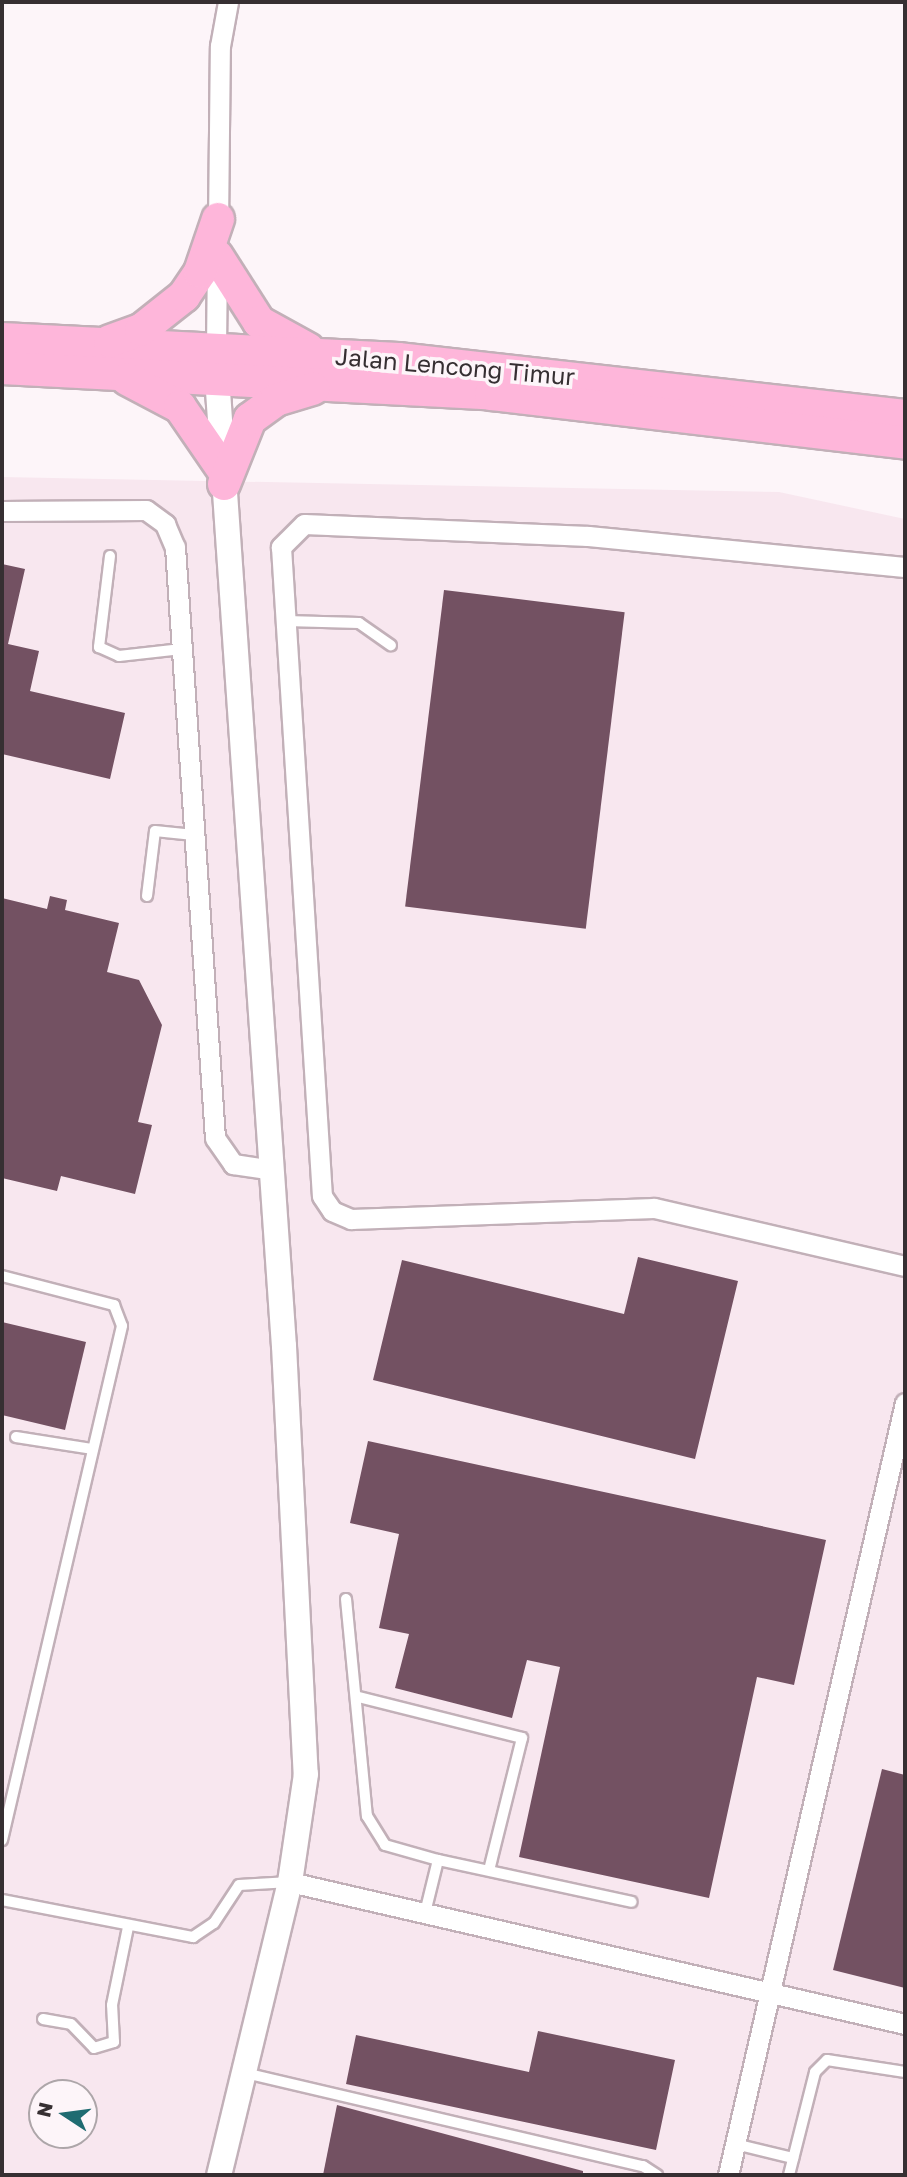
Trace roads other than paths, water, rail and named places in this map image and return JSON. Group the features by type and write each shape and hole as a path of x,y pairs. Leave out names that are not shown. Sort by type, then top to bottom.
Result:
{"highway":[{"path":"87,344 115,340 164,315 200,272 218,219"},
{"path":"217,256 259,322 330,370 261,408 241,436 223,476"},
{"name":"Jalan Lencong Timur","path":"2,339 87,344 216,364 681,387 905,416"},
{"name":"Jalan Lencong Timur","path":"2,368 113,374 216,364"},
{"name":"Jalan Lencong Timur","path":"330,370 905,443"},
{"path":"113,374 180,407 223,476"}],"street":[{"path":"219,2175 290,1882 306,1774 273,1170 216,364 220,46 228,2"},
{"path":"2,511 146,510 165,524 175,547 215,1138 233,1164 273,1170"},
{"path":"905,567 588,536 304,524 281,547 323,1196 332,1210 351,1219 654,1208 905,1266"},
{"path":"728,2175 905,1403"},
{"path":"290,1882 905,2024"}],"lane":[{"path":"110,556 99,647 119,656 182,649"},
{"path":"286,621 359,623 391,645"},
{"path":"147,896 155,831 194,835"},
{"path":"2,1276 121,1313 93,1449 2,1840"},
{"path":"16,1437 93,1449"},
{"path":"346,1599 359,1697 371,1829 385,1844 438,1860 632,1902"},
{"path":"359,1697 522,1738 489,1870"},
{"path":"425,1913 438,1860"},
{"path":"2,1900 128,1927 192,1937 214,1923 239,1885 290,1882"},
{"path":"43,2019 71,2024 94,2048 114,2042 112,2006 128,1927"},
{"path":"789,2175 815,2072 827,2060 905,2072"},
{"path":"245,2073 630,2162 657,2175"},
{"path":"735,2144 793,2158"}]}
